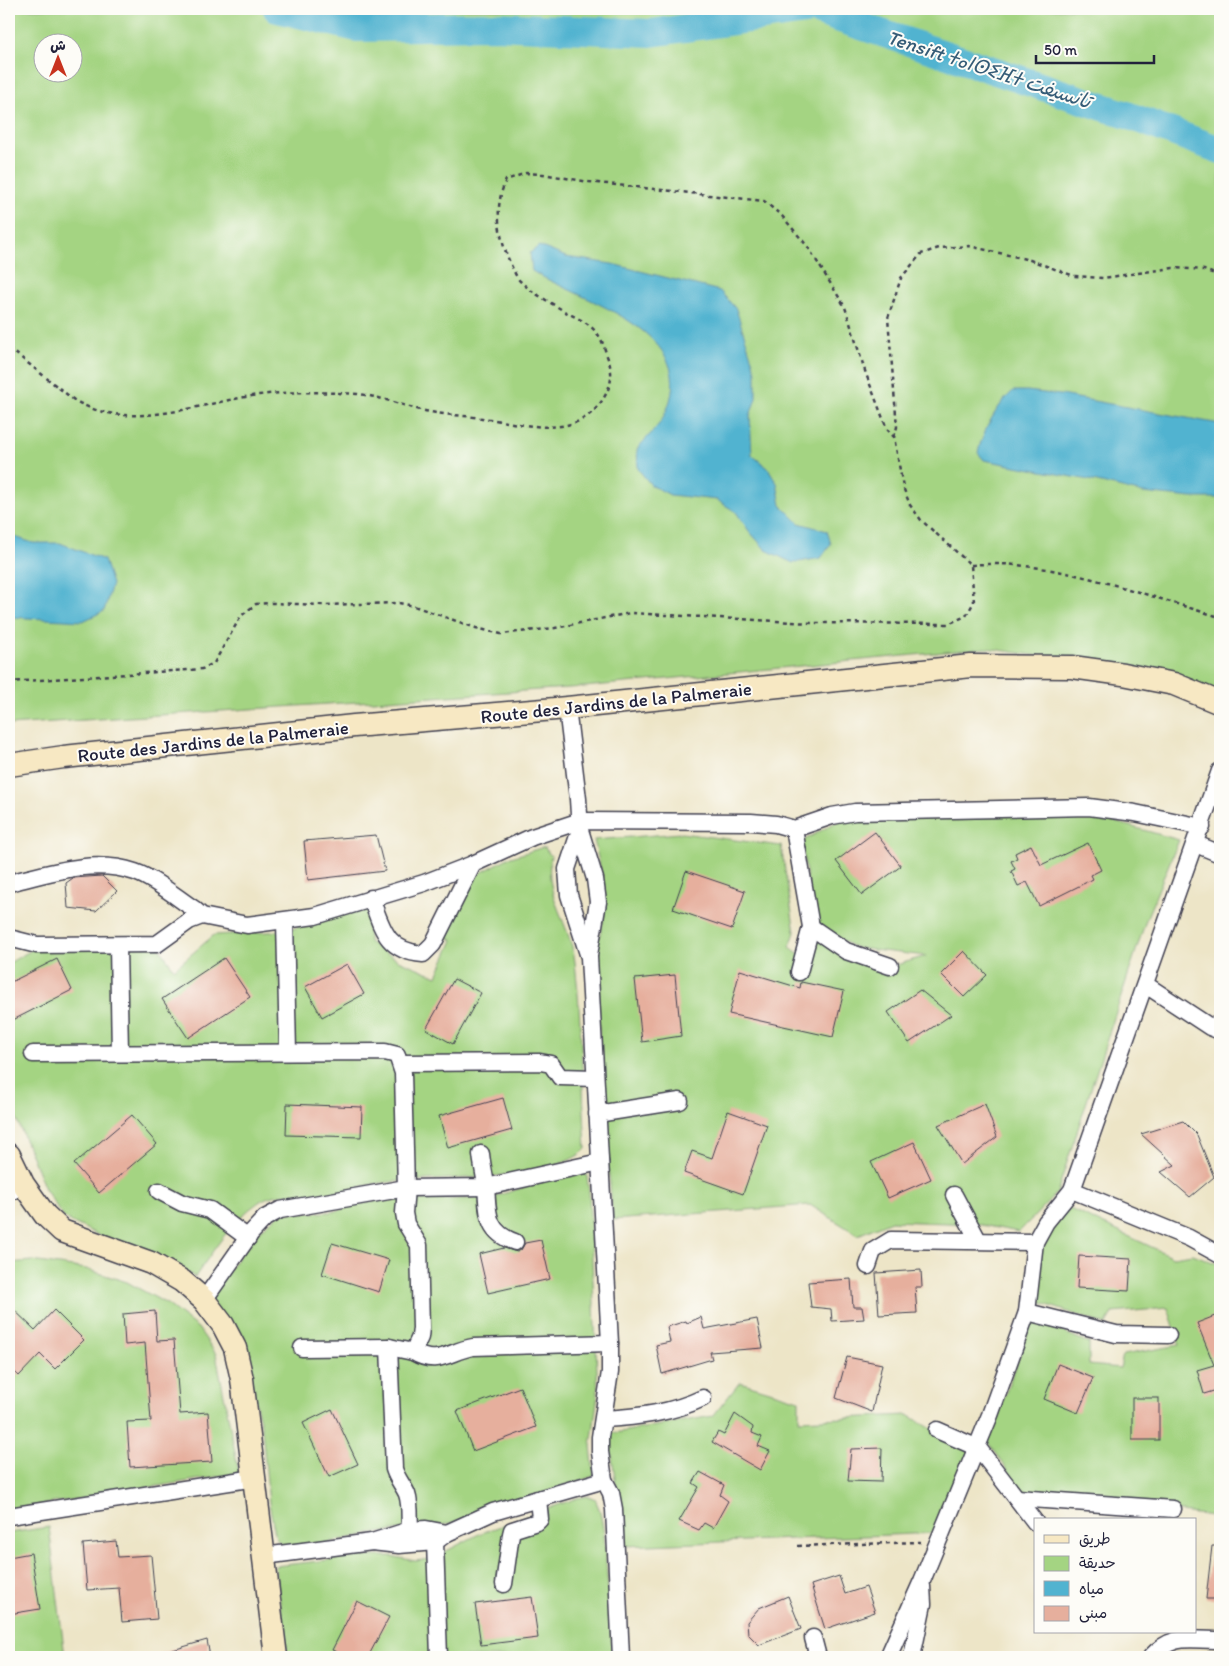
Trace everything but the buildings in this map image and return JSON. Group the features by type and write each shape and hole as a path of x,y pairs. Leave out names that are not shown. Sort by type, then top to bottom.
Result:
{"street":[{"name":"Route des Jardins de la Palmeraie","path":"9,765 64,757 354,726 568,708 971,666 1031,665 1072,667 1174,684 1220,703"},
{"path":"568,708 580,826 595,879 598,902 588,957"},
{"path":"888,1657 978,1448 1027,1312 1035,1242 1046,1222 1072,1190 1196,844 1220,770"},
{"path":"9,883 83,866 110,867 136,872 194,908 202,916 248,925 315,916 424,883 474,864 532,837 580,826 751,822 776,824 794,829 832,816 855,812 1089,807 1135,813 1202,826"},
{"path":"580,826 567,869 570,894 588,957 610,1343 610,1372 600,1452 604,1480 611,1493 614,1509 621,1657"},
{"path":"794,829 811,927 799,972"},
{"path":"1196,844 1220,854"},
{"path":"371,898 382,930 389,941 397,947 423,954 433,944 474,864"},
{"path":"9,938 37,945 118,946 157,944 189,922 202,916"},
{"path":"285,921 288,1052"},
{"path":"811,927 846,951 890,966"},
{"path":"118,946 120,1053"},
{"path":"1146,985 1210,1027 1220,1031"},
{"path":"32,1054 288,1052 385,1052 397,1054 401,1063 406,1224 419,1245 421,1328 420,1337 413,1352"},
{"path":"401,1063 540,1062 551,1064 560,1077 595,1078"},
{"path":"597,1114 680,1101"},
{"path":"480,1154 486,1187 487,1215 504,1237 515,1242"},
{"path":"9,1156 16,1189 62,1231 151,1263 182,1281 204,1300 224,1325 236,1348 242,1379 276,1657"},
{"path":"204,1300 248,1238 265,1218 280,1210 406,1188 486,1187 600,1162"},
{"path":"1072,1190 1189,1238 1220,1255"},
{"path":"159,1192 182,1203 210,1210 248,1238"},
{"path":"954,1195 978,1240"},
{"path":"868,1266 873,1251 891,1240 1035,1242"},
{"path":"1027,1312 1116,1334 1168,1335"},
{"path":"302,1348 389,1347 438,1360 460,1349 473,1347 610,1343"},
{"path":"389,1347 394,1469 397,1480 407,1495 410,1510 410,1530"},
{"path":"604,1420 665,1412 687,1406 703,1398"},
{"path":"937,1430 978,1448 1034,1521"},
{"path":"9,1516 255,1478"},
{"path":"372,1542 399,1545 441,1537 492,1512 604,1480"},
{"path":"1017,1498 1173,1510"},
{"path":"504,1584 512,1530 537,1522 540,1519 538,1499"},
{"path":"264,1556 372,1542 410,1530 426,1530 441,1537"},
{"path":"439,1657 441,1537"},
{"path":"912,1657 923,1604 922,1581"},
{"path":"813,1638 818,1657"},
{"path":"1151,1657 1158,1649 1173,1640 1187,1638 1220,1640"}],"path":[{"path":"9,348 74,400 84,406 116,414 132,416 170,412 258,395 311,390 360,394 450,416 522,425 555,426 578,422 590,416 608,389 612,377 611,365 604,343 595,330 586,323 564,311 518,280 503,248 501,236 500,199 506,180 526,174 543,174 616,185 764,202 782,216 808,247 845,307 866,374 887,429 894,438"},
{"path":"9,682 202,669 214,663 224,649 241,616 256,604 272,603 322,605 399,603 414,606 476,628 501,634 555,628 630,613 811,623 948,624 966,616 974,602 971,565 921,520 910,505 903,486 894,438 897,427 888,318 901,278 921,254 938,248 969,246 1030,260 1074,276 1103,278 1172,268 1204,270 1220,276"},
{"path":"971,565 1012,564 1103,582 1220,617"},
{"path":"798,1546 939,1541"}],"green space":[{"path":"9,9 1220,9 1220,696 1180,677 986,648 584,687 9,725"},
{"path":"1090,815 1179,840 1147,917 1057,1193 1019,1232 976,1224 891,1221 858,1235 810,1205 613,1220 603,1106 595,949 603,919 605,894 594,840 681,833 781,846 795,932 790,947 810,962 817,937 880,970 926,956 856,948 815,926 801,842 845,817"},
{"path":"544,847 551,856 551,884 575,962 581,1032 586,1149 569,1160 546,1168 519,1173 458,1179 380,1183 329,1194 289,1194 266,1198 249,1210 231,1227 195,1277 152,1253 102,1237 64,1218 45,1189 9,1100 9,963 35,948 157,944 174,969 214,935 285,931 367,907 369,942 398,960 437,976 453,940 444,936 475,876 508,858"},
{"path":"584,1171 589,1191 598,1394 591,1446 594,1476 448,1524 369,1534 303,1548 286,1547 276,1539 269,1503 262,1429 250,1380 208,1299 254,1235 281,1213 332,1212 373,1201 490,1198 572,1172"},
{"path":"1068,1208 1173,1257 1193,1254 1220,1265 1220,1517 1022,1492 988,1441 1033,1319 1089,1343 1089,1365 1120,1368 1123,1355 1180,1345 1168,1308 1112,1313 1106,1325 1036,1301 1040,1242"},
{"path":"32,1261 86,1269 127,1282 167,1304 198,1328 216,1354 239,1473 9,1510 9,1263"},
{"path":"740,1382 799,1400 799,1420 908,1415 970,1451 937,1533 624,1546 609,1434 713,1416"},
{"path":"589,1496 595,1499 600,1511 604,1533 613,1657 288,1657 275,1566 364,1556 391,1556 415,1561 431,1559 479,1534 577,1498"},
{"path":"49,1527 65,1657 9,1657 9,1533"}],"water":[{"path":"539,246 566,257 612,264 720,291 736,309 756,372 756,398 750,416 752,455 768,468 777,483 781,505 799,523 827,531 831,544 821,558 793,563 766,550 749,531 736,512 717,500 670,495 651,485 638,469 637,449 664,416 672,387 668,362 654,341 633,324 607,308 532,271 530,253"},
{"path":"1013,391 1061,395 1220,424 1220,498 1192,498 1143,493 1089,480 984,460 978,453 983,436 996,411"},
{"path":"9,535 33,543 60,543 104,560 112,584 104,611 83,621 9,617"}],"waterway":[{"name":"Tensift ⵜⴰⵏⵙⵉⴼⵜ تانسيفت","path":"277,9 356,28 494,26 651,33 813,10 1127,115 1220,150"}]}
